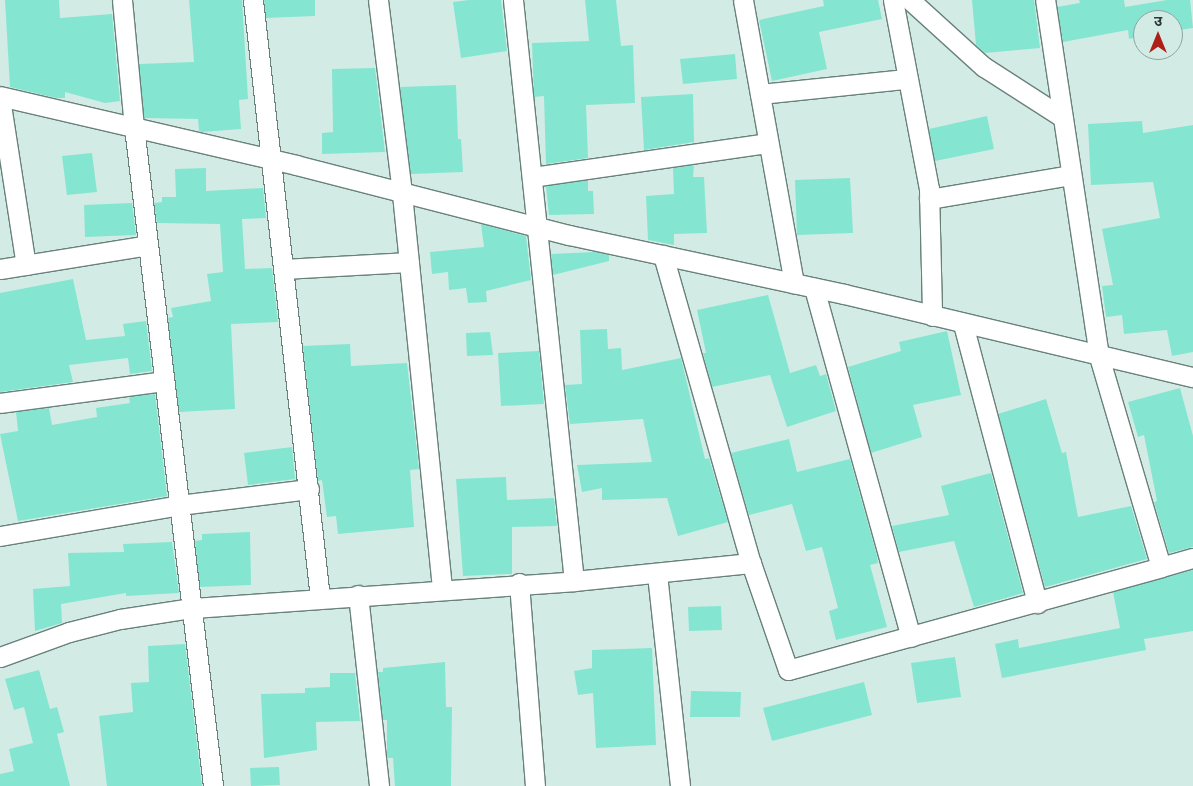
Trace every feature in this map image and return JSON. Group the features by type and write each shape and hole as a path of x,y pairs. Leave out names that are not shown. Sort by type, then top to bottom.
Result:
{"street":[{"path":"122,0 134,127 214,786"},
{"path":"253,0 320,598"},
{"path":"378,0 402,194 442,589"},
{"path":"513,0 574,581"},
{"path":"743,0 794,283"},
{"path":"893,0 906,80 930,198 932,316"},
{"path":"910,0 984,67 1062,117"},
{"path":"1044,0 1099,356 1161,567"},
{"path":"760,94 906,80"},
{"path":"26,264 0,97 270,159 537,227 794,283 1193,377"},
{"path":"532,176 768,143"},
{"path":"930,198 1071,175"},
{"path":"0,269 148,245"},
{"path":"663,255 751,564 788,670 1037,603 1193,558"},
{"path":"283,269 409,262"},
{"path":"814,288 911,637"},
{"path":"964,324 1037,603"},
{"path":"0,403 164,381"},
{"path":"0,536 179,504 309,489"},
{"path":"0,657 112,621 192,608 519,583 574,581 751,564"},
{"path":"657,574 680,786"},
{"path":"519,583 535,786"},
{"path":"358,595 379,786"}],"building":[{"path":"5,0 59,0 60,18 112,14 120,101 105,103 65,92 65,98 56,98 10,87"},
{"path":"189,0 242,0 248,99 239,100 241,129 202,132 199,131 198,119 144,118 139,64 194,62"},
{"path":"264,0 315,0 315,16 266,18"},
{"path":"501,0 507,51 461,58 453,2"},
{"path":"585,0 616,0 621,46 633,45 635,103 586,105 588,158 546,164 544,96 534,97 532,43 589,41"},
{"path":"823,0 878,0 882,19 819,32 827,69 772,81 759,20 824,6"},
{"path":"972,0 1034,0 1040,48 985,53 976,45"},
{"path":"1079,0 1124,0 1125,7 1167,0 1190,0 1193,28 1183,30 1183,10 1133,10 1133,38 1129,39 1128,30 1063,42 1057,7 1080,3"},
{"path":"735,54 737,79 683,84 680,59"},
{"path":"375,68 385,152 322,154 322,133 333,132 332,69"},
{"path":"456,85 458,139 461,139 463,172 411,174 400,87"},
{"path":"693,94 694,142 644,150 641,97"},
{"path":"987,116 994,149 935,161 929,129"},
{"path":"1142,121 1143,133 1193,125 1193,352 1172,356 1167,330 1124,334 1122,315 1106,317 1102,286 1113,285 1102,229 1160,218 1153,182 1091,185 1088,124"},
{"path":"92,153 97,192 67,195 62,156"},
{"path":"694,165 693,177 704,177 707,233 674,234 674,245 648,240 646,196 674,194 673,168"},
{"path":"206,168 206,191 263,188 266,218 242,219 245,269 272,268 278,322 231,324 235,409 179,412 168,318 173,317 171,308 211,301 207,274 223,272 220,224 157,223 154,203 162,202 162,197 176,197 175,169"},
{"path":"850,178 853,233 797,235 795,180"},
{"path":"588,180 588,191 593,191 594,214 549,215 546,186"},
{"path":"132,203 136,235 85,237 84,205"},
{"path":"481,224 526,236 531,280 486,291 487,302 468,303 466,288 449,290 448,272 432,274 430,252 484,247"},
{"path":"596,252 609,255 609,261 553,275 551,254"},
{"path":"73,279 86,340 125,336 123,324 146,321 152,371 130,374 128,358 69,365 73,382 0,392 0,293"},
{"path":"768,295 790,373 816,365 820,376 826,374 836,411 787,427 770,375 712,387 703,353 706,353 697,310"},
{"path":"607,329 608,349 621,348 622,370 681,358 705,459 709,458 728,522 678,536 667,498 602,500 602,488 582,492 577,465 652,462 643,419 570,424 565,385 582,384 580,330"},
{"path":"947,331 961,395 913,405 922,437 871,453 848,367 901,351 899,342"},
{"path":"490,332 493,355 467,356 466,333"},
{"path":"350,344 351,366 407,363 419,469 410,470 414,527 338,534 336,516 327,517 322,480 318,481 303,346"},
{"path":"539,351 544,404 501,406 498,353"},
{"path":"1180,388 1193,436 1193,547 1169,553 1154,502 1157,501 1144,435 1138,437 1128,402"},
{"path":"155,394 167,496 18,521 0,434 18,431 16,412 49,408 52,425 97,417 96,408 130,403 129,398 133,396"},
{"path":"1046,399 1062,453 1066,452 1078,517 1131,506 1147,559 1045,587 998,414"},
{"path":"789,439 797,472 850,459 877,556 878,563 870,565 887,627 836,640 829,611 838,608 822,547 806,551 792,504 749,515 731,453"},
{"path":"292,447 295,479 248,485 244,453"},
{"path":"991,473 1023,593 974,607 954,541 899,552 892,526 949,515 941,486"},
{"path":"506,477 507,500 554,498 557,526 512,527 512,574 463,576 456,479"},
{"path":"250,532 251,585 200,587 195,541 202,540 202,534"},
{"path":"172,542 179,593 126,596 126,593 61,604 62,623 35,631 33,589 70,586 68,553 124,552 123,544"},
{"path":"1193,570 1193,631 1144,639 1146,650 1002,678 995,644 1018,639 1019,648 1120,628 1113,592"},
{"path":"721,606 722,630 689,631 688,607"},
{"path":"185,644 202,786 107,786 99,716 133,712 131,683 149,682 148,646"},
{"path":"652,648 656,745 596,748 593,693 578,695 574,671 592,668 592,650"},
{"path":"955,657 961,697 917,703 911,663"},
{"path":"445,662 446,707 452,707 451,786 395,786 393,758 387,758 387,720 383,720 378,672 383,672 383,668"},
{"path":"39,670 50,709 57,707 64,732 57,734 70,786 0,786 0,774 14,771 9,749 33,743 24,707 14,710 5,679"},
{"path":"330,673 355,673 360,721 316,722 317,750 264,758 261,694 305,693 305,688 330,687"},
{"path":"864,682 872,715 772,741 763,708"},
{"path":"691,691 741,692 740,717 690,717"},
{"path":"279,767 280,785 251,786 250,768"}]}
